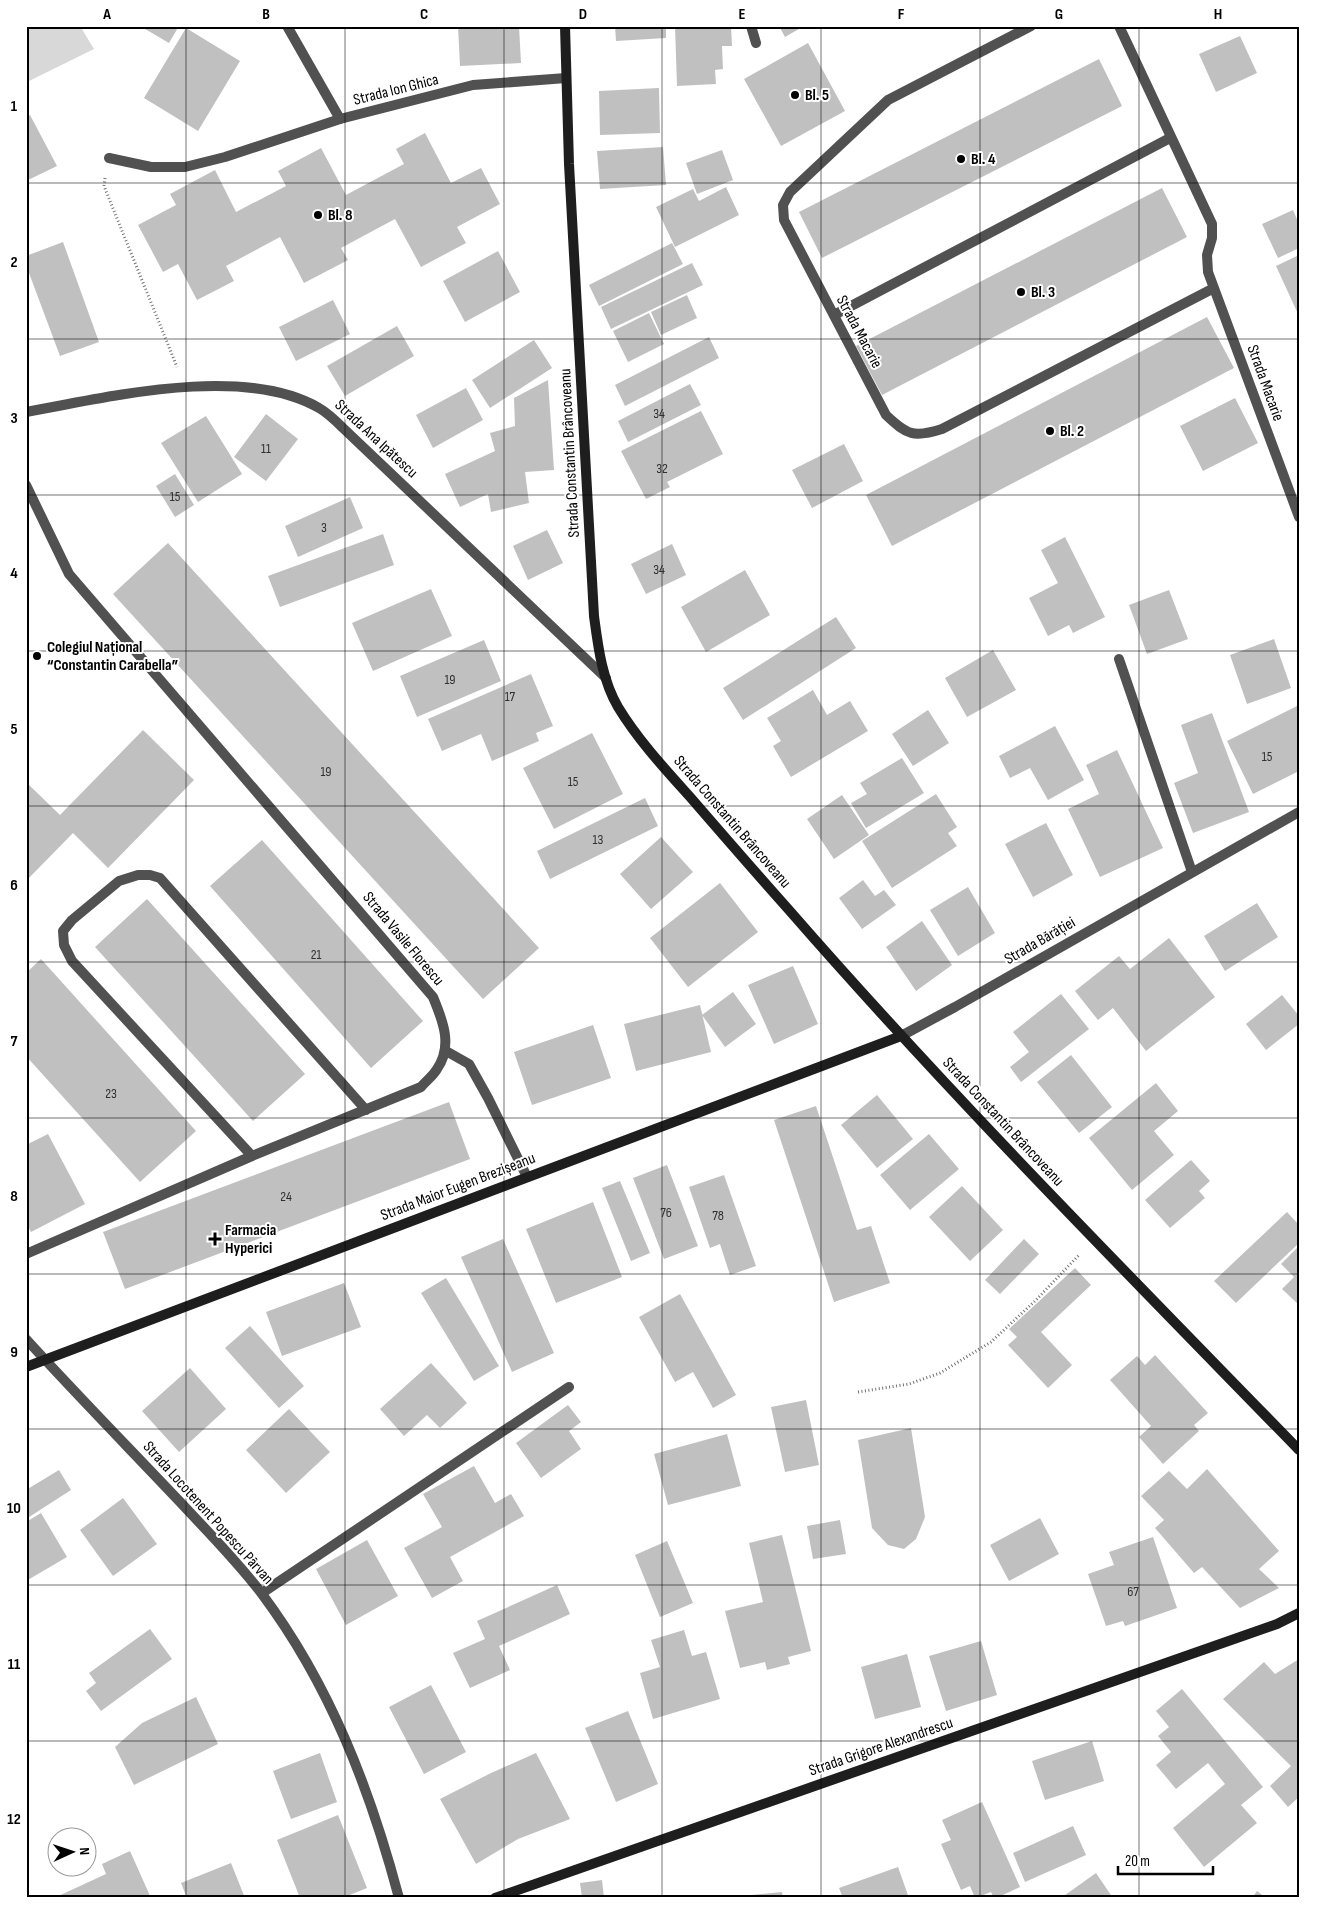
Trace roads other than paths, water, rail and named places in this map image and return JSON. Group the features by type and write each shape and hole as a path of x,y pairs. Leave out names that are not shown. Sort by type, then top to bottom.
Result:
{"street":[{"name":"Strada Ion Ghica","path":"287,26 340,119 473,85 566,78"},
{"name":"Strada Constantin Brâncoveanu","path":"564,26 570,184 594,616 606,678 617,706 660,763 860,992 1094,1240 1299,1450"},
{"path":"751,26 756,43"},
{"name":"Strada Macarie","path":"1119,26 1212,224 1212,238 1207,255 1208,272 1299,517"},
{"name":"Strada Macarie","path":"1030,27 888,100 790,192 784,205 784,220 886,415 904,432 925,435 942,429 1214,288"},
{"path":"109,158 151,167 185,167 225,157 340,119"},
{"path":"834,315 1170,138"},
{"name":"Strada Ana Ipătescu","path":"26,412 185,386 239,387 285,394 320,408 606,678"},
{"name":"Strada Vasile Florescu","path":"26,485 69,574 434,997 444,1024 446,1051"},
{"path":"1119,659 1192,872"},
{"name":"Strada Bărăției","path":"901,1036 1299,812"},
{"path":"252,1156 72,961 64,945 63,931 72,920 119,881 150,875 160,878 366,1110"},
{"name":"Strada Maior Eugen Brezișeanu","path":"26,1367 901,1036"},
{"path":"26,1254 252,1156 421,1087 437,1069 446,1051 469,1064 527,1177"},
{"name":"Strada Locotenent Popescu Pârvan","path":"26,1340 224,1549 262,1593 326,1696 352,1751 379,1825 399,1898"},
{"path":"262,1593 569,1387"},
{"name":"Strada Grigore Alexandrescu","path":"495,1898 1277,1624 1299,1613"},
{"name":"Strada Grigore Alexandrescu","path":"1277,1624 1299,1620"}],"place":[{"name":"Bl. 5","path":"795,95"},
{"name":"Bl. 4","path":"961,159"},
{"name":"Bl. 8","path":"318,215"},
{"name":"Bl. 3","path":"1021,292"},
{"name":"Bl. 2","path":"1050,431"},
{"name":"Colegiul Național “Constantin Carabella”","path":"37,656"},
{"name":"Farmacia Hyperici","path":"215,1239"}]}
